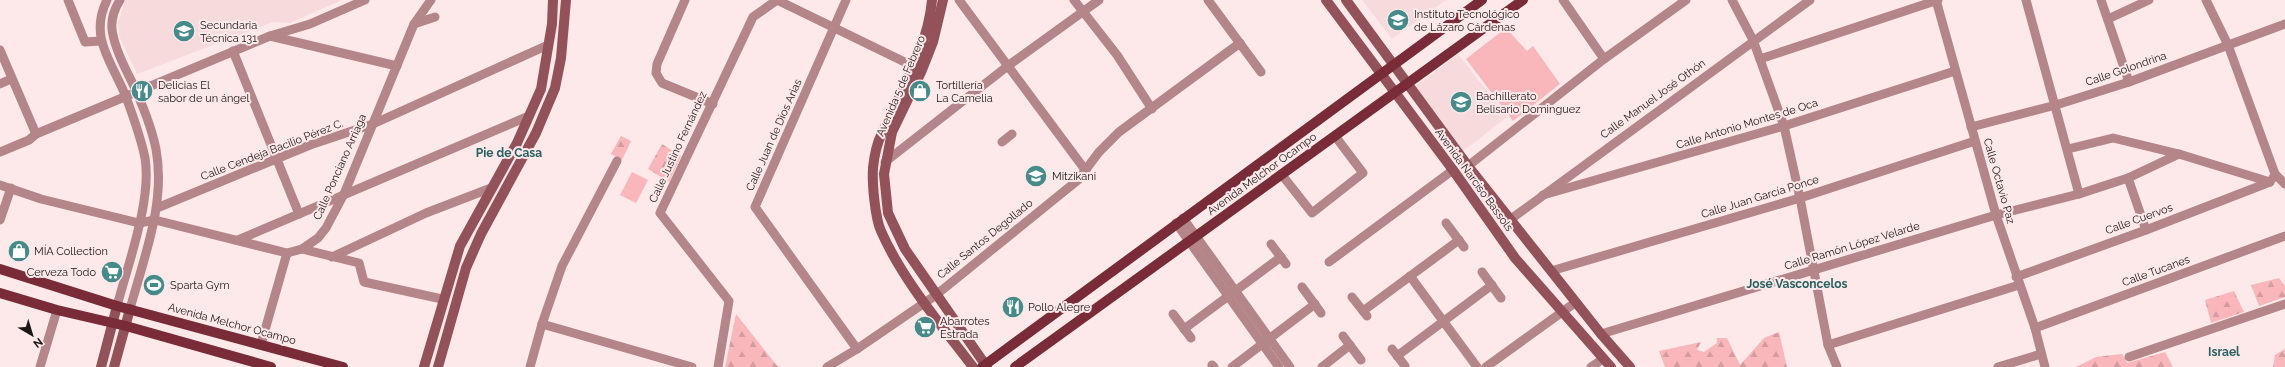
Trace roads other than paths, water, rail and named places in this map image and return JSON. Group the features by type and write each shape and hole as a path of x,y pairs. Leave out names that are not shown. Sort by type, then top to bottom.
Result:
{"main road":[{"name":"Avenida Melchor Ocampo","path":"985,366 1482,0"},
{"name":"Avenida Melchor Ocampo","path":"1015,367 1523,0"},
{"name":"Avenida Melchor Ocampo","path":"0,269 117,306 343,367"},
{"path":"0,293 57,310 126,326 268,367"}],"street":[{"path":"68,0 85,42 100,41"},
{"path":"101,367 144,206 146,182 145,157 125,96 100,41 100,20 106,0"},
{"path":"114,367 155,220 157,208 156,148 136,91 119,54 113,35 112,20 120,0"},
{"path":"0,152 29,140 36,134 136,91 270,36 310,24 365,0"},
{"name":"Calle Ponciano Arriaga","path":"288,253 302,249 318,238 326,228 344,194 414,24 430,0"},
{"path":"424,367 442,299 460,246 529,116 541,89 553,0"},
{"path":"438,367 466,268 481,234 536,133 555,88 561,58 566,0"},
{"path":"685,0 657,64 656,73 662,83 713,104"},
{"path":"777,0 922,70"},
{"name":"Calle Justino Fernández","path":"718,367 729,302 660,213 753,17 777,0"},
{"name":"Calle Juan de Dios Arias","path":"846,0 755,207 857,349"},
{"name":"Avenida 5 de Febrero","path":"932,0 924,37 881,136 873,168 880,230 925,303 973,367"},
{"name":"Avenida 5 de Febrero","path":"943,0 933,42 922,70 892,132 885,162 886,195 891,223 904,249 985,366"},
{"path":"959,0 1009,65 1086,172"},
{"path":"1074,0 1117,55 1152,109"},
{"path":"885,162 1009,65 1099,0"},
{"path":"1208,0 1261,72"},
{"name":"Avenida Narciso Bassols","path":"1326,0 1453,170 1515,258 1611,367"},
{"name":"Avenida Narciso Bassols","path":"1346,0 1393,66 1468,166 1601,334 1630,367"},
{"path":"1563,0 1604,59"},
{"path":"1468,166 1604,59 1686,0"},
{"path":"1732,0 1753,40 1784,126 1800,198 1828,345 1837,367"},
{"name":"Calle Manuel José Othón","path":"1511,219 1753,40 1810,0"},
{"path":"1760,58 1936,0"},
{"name":"Calle Octavio Paz","path":"1936,0 1996,215 2035,328 2045,367"},
{"path":"2026,0 2068,148 2079,194"},
{"path":"2101,0 2129,82"},
{"path":"2108,19 2149,0"},
{"path":"2206,0 2228,46 2275,174 2285,184"},
{"path":"414,24 435,17"},
{"name":"Calle Golondrina","path":"1971,127 2056,105 2129,82 2285,24"},
{"path":"270,36 397,66"},
{"name":"Calle Santos Degollado","path":"827,367 857,349 936,295 1086,172 1099,152 1119,132 1240,43"},
{"name":"Calle Cendeja Bacilio Pérez C.","path":"157,208 310,145 373,124 548,45"},
{"path":"0,50 11,79 36,134"},
{"path":"233,51 299,214"},
{"name":"Calle Antonio Montes de Oca","path":"1543,195 1784,126 1956,70"},
{"path":"0,84 11,79"},
{"path":"238,240 529,116"},
{"path":"1002,142 1012,134"},
{"path":"1282,175 1312,213 1363,173 1335,136"},
{"path":"2068,148 2113,138 2179,154 2270,182 2275,174"},
{"name":"Calle Juan García Ponce","path":"1551,270 1800,198 1975,141"},
{"name":"Calle Ramón López Velarde","path":"1601,334 1996,215 2079,194 2128,178 2179,154"},
{"path":"530,367 542,324 562,266 617,161"},
{"path":"1329,262 1453,170"},
{"path":"2128,178 2146,230"},
{"name":"Calle Cuervos","path":"1828,345 2018,280 2270,182"},
{"path":"0,184 41,199 139,223 155,220 288,253 260,344"},
{"path":"0,220 11,188"},
{"path":"332,257 426,213 491,188"},
{"path":"1180,221 1227,297 1279,367"},
{"path":"1352,297 1365,314 1410,276 1461,244 1446,223"},
{"name":"Calle Tucanes","path":"2035,328 2285,236"},
{"path":"1192,239 1236,290 1290,367"},
{"path":"1184,329 1236,290 1283,261 1271,244"},
{"path":"302,249 359,263 364,282 442,299"},
{"path":"1482,272 1502,298"},
{"path":"1410,276 1477,367"},
{"path":"1405,366 1395,353 1444,322 1492,286"},
{"path":"1302,287 1321,313"},
{"path":"1486,367 1576,302"},
{"path":"1232,367 1315,304"},
{"path":"2129,357 2285,304"},
{"path":"40,367 57,310"},
{"path":"1173,314 1191,338"},
{"path":"542,324 692,367"},
{"path":"1343,336 1361,360"},
{"path":"1322,367 1350,345"},
{"path":"1998,367 2041,354"},
{"path":"1591,367 1603,359"}],"place":[{"name":"Instituto Tecnológico de Lázaro Cárdenas","path":"1398,20"},
{"name":"Secundaria Técnica 131","path":"184,31"},
{"name":"Delicias El sabor de un ángel","path":"142,91"},
{"name":"Tortillería La Camelia","path":"920,91"},
{"name":"Bachillerato Belisario Dominguez","path":"1461,102"},
{"name":"Mitzikani","path":"1036,176"},
{"name":"MÍA Collection","path":"19,251"},
{"name":"Cerveza Todo","path":"112,272"},
{"name":"Sparta Gym","path":"154,285"},
{"name":"Pollo Alegre","path":"1013,307"},
{"name":"Abarrotes Estrada","path":"925,327"}],"district":[{"name":"Pie de Casa","path":"509,153"},
{"name":"José Vasconcelos","path":"1797,284"},
{"name":"Israel","path":"2224,352"}]}
